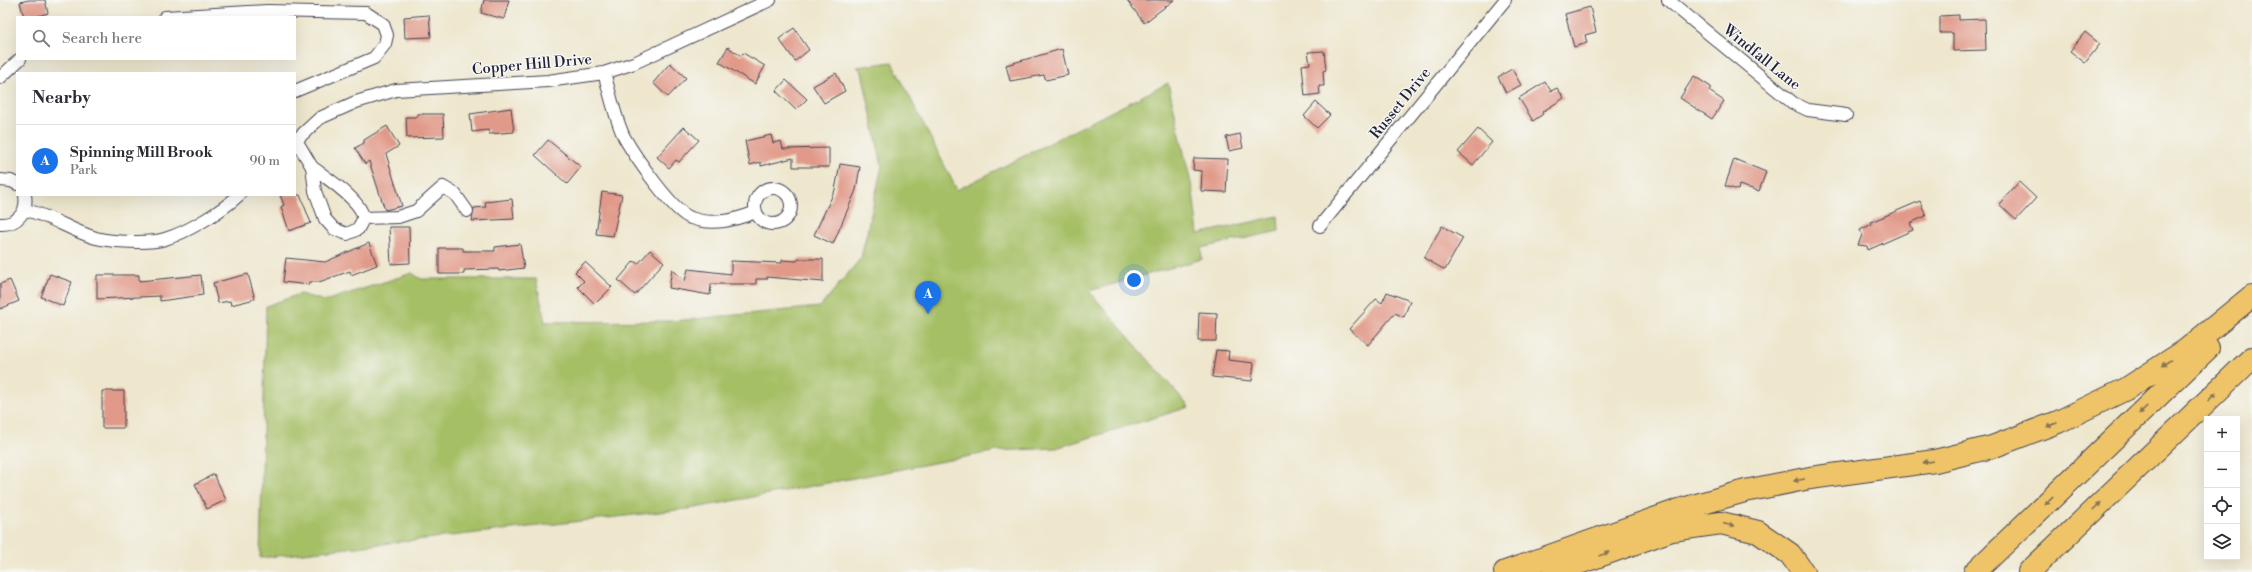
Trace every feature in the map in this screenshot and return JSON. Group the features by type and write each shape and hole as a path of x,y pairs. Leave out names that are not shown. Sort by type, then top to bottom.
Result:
{"highway":[{"path":"1505,572 1679,510 1745,491 1810,478 1935,461 1992,447 2058,422 2126,389 2186,350 2252,296"},
{"path":"1975,572 2252,306"},
{"path":"2029,572 2252,358"},
{"path":"1554,572 1672,530 1720,524 1758,532 1790,554 1803,572"}],"street":[{"name":"Copper Hill Drive","path":"296,140 320,118 356,102 396,90 548,82 604,73 634,63 770,0"},
{"name":"Russet Drive","path":"1320,226 1505,0"},
{"name":"Windfall Lane","path":"1668,0 1793,103 1808,110 1846,115"},
{"path":"182,16 267,11 366,13 383,24 387,35 385,44 374,58 296,91"},
{"path":"0,78 19,60"},
{"path":"604,73 624,136 660,191 690,218 712,222 735,220 756,212"},
{"path":"296,143 312,167 340,188 360,207 363,218 358,229 347,234 334,229 325,219 315,191 312,167"},
{"path":"0,180 11,181 16,184"},
{"path":"363,218 398,216 416,211 443,187 455,194 467,211"},
{"path":"0,224 11,223 21,215 25,210 25,196"},
{"path":"25,210 38,212 95,238 124,242 165,239 202,221 238,196"}],"green space":[{"path":"892,62 957,190 1168,83 1193,192 1198,234 1278,216 1279,231 1201,248 1202,259 1089,291 1189,407 1056,448 997,451 695,508 260,558 266,306 300,294 325,301 412,273 421,279 536,279 545,322 673,321 820,307 861,258 882,166 862,72 857,67"}],"building":[{"path":"29,0 45,0 48,13 38,16 24,16 20,2"},
{"path":"484,0 509,0 504,19 481,13"},
{"path":"1127,0 1174,0 1144,23"},
{"path":"1590,7 1596,32 1585,35 1587,43 1574,47 1565,14"},
{"path":"429,15 431,37 405,38 404,17"},
{"path":"1959,15 1959,20 1985,19 1986,50 1953,51 1953,33 1940,33 1940,16"},
{"path":"794,28 809,50 795,61 779,39"},
{"path":"2085,32 2100,44 2085,63 2070,51"},
{"path":"728,47 741,56 743,53 765,66 755,84 719,62"},
{"path":"1062,49 1068,75 1046,80 1044,75 1010,81 1006,65"},
{"path":"1324,51 1326,70 1323,71 1324,86 1319,86 1320,94 1305,96 1302,65 1310,64 1308,52"},
{"path":"670,63 686,78 668,97 653,83"},
{"path":"1512,69 1521,85 1506,93 1498,77"},
{"path":"836,73 845,91 824,103 813,86"},
{"path":"1694,76 1711,87 1709,91 1724,101 1712,119 1680,98"},
{"path":"786,80 807,99 796,110 776,91"},
{"path":"1545,82 1551,91 1557,88 1564,98 1542,112 1543,114 1533,121 1519,98"},
{"path":"1316,102 1330,115 1317,128 1304,116"},
{"path":"511,108 514,132 489,134 488,130 472,132 470,114"},
{"path":"417,114 443,114 444,137 407,138 406,117 417,117"},
{"path":"387,126 399,146 386,154 402,206 385,210 369,161 365,164 355,148 364,143 364,140"},
{"path":"684,127 699,140 679,162 676,160 669,168 657,157"},
{"path":"1478,129 1492,142 1473,165 1458,152"},
{"path":"1240,134 1243,148 1229,151 1226,137"},
{"path":"771,135 773,143 781,141 783,149 829,148 829,167 793,167 793,158 761,166 761,162 750,165 745,141"},
{"path":"548,140 581,167 567,184 535,155"},
{"path":"1194,158 1228,159 1226,192 1201,191 1202,171 1193,170"},
{"path":"1734,159 1766,172 1759,191 1739,185 1738,190 1725,186"},
{"path":"840,164 860,167 856,190 833,244 814,235 835,190"},
{"path":"2019,182 2036,198 2016,220 1999,204"},
{"path":"602,192 622,195 613,236 596,234"},
{"path":"300,195 311,223 289,231 281,207 284,205 280,196"},
{"path":"512,199 514,219 472,221 474,208 486,207 485,202"},
{"path":"1920,201 1926,216 1910,223 1913,230 1868,250 1867,246 1858,245 1862,235 1860,230 1872,224 1871,222"},
{"path":"1442,226 1463,238 1445,270 1424,258"},
{"path":"389,227 409,227 410,263 391,264"},
{"path":"369,243 377,265 351,275 350,271 319,282 310,282 309,285 283,282 286,258 325,262"},
{"path":"520,244 524,268 499,271 498,269 464,270 464,274 439,274 439,248 463,248 463,251 495,251 495,247"},
{"path":"650,250 664,262 635,295 618,280 634,261 638,264"},
{"path":"799,259 823,259 823,282 767,277 767,279 756,279 756,284 711,284 710,295 669,288 672,269 685,281 688,269 731,274 731,261 782,263 782,260 797,261"},
{"path":"585,262 612,287 595,304 578,287 584,281 575,272"},
{"path":"50,274 72,282 63,306 41,297"},
{"path":"248,274 255,299 231,305 230,301 218,303 213,283"},
{"path":"97,275 139,275 139,281 201,275 203,295 160,301 160,296 97,299"},
{"path":"10,280 19,301 0,309 0,284"},
{"path":"1387,292 1410,301 1404,317 1395,313 1368,345 1349,329 1376,299 1382,303"},
{"path":"1199,312 1217,313 1216,341 1198,341"},
{"path":"1216,350 1229,351 1228,360 1254,363 1252,381 1212,377"},
{"path":"102,391 124,391 124,428 102,428"},
{"path":"214,474 226,500 207,509 195,484"}],"place":[{"name":"Spinning Mill Brook","path":"928,314"}]}
